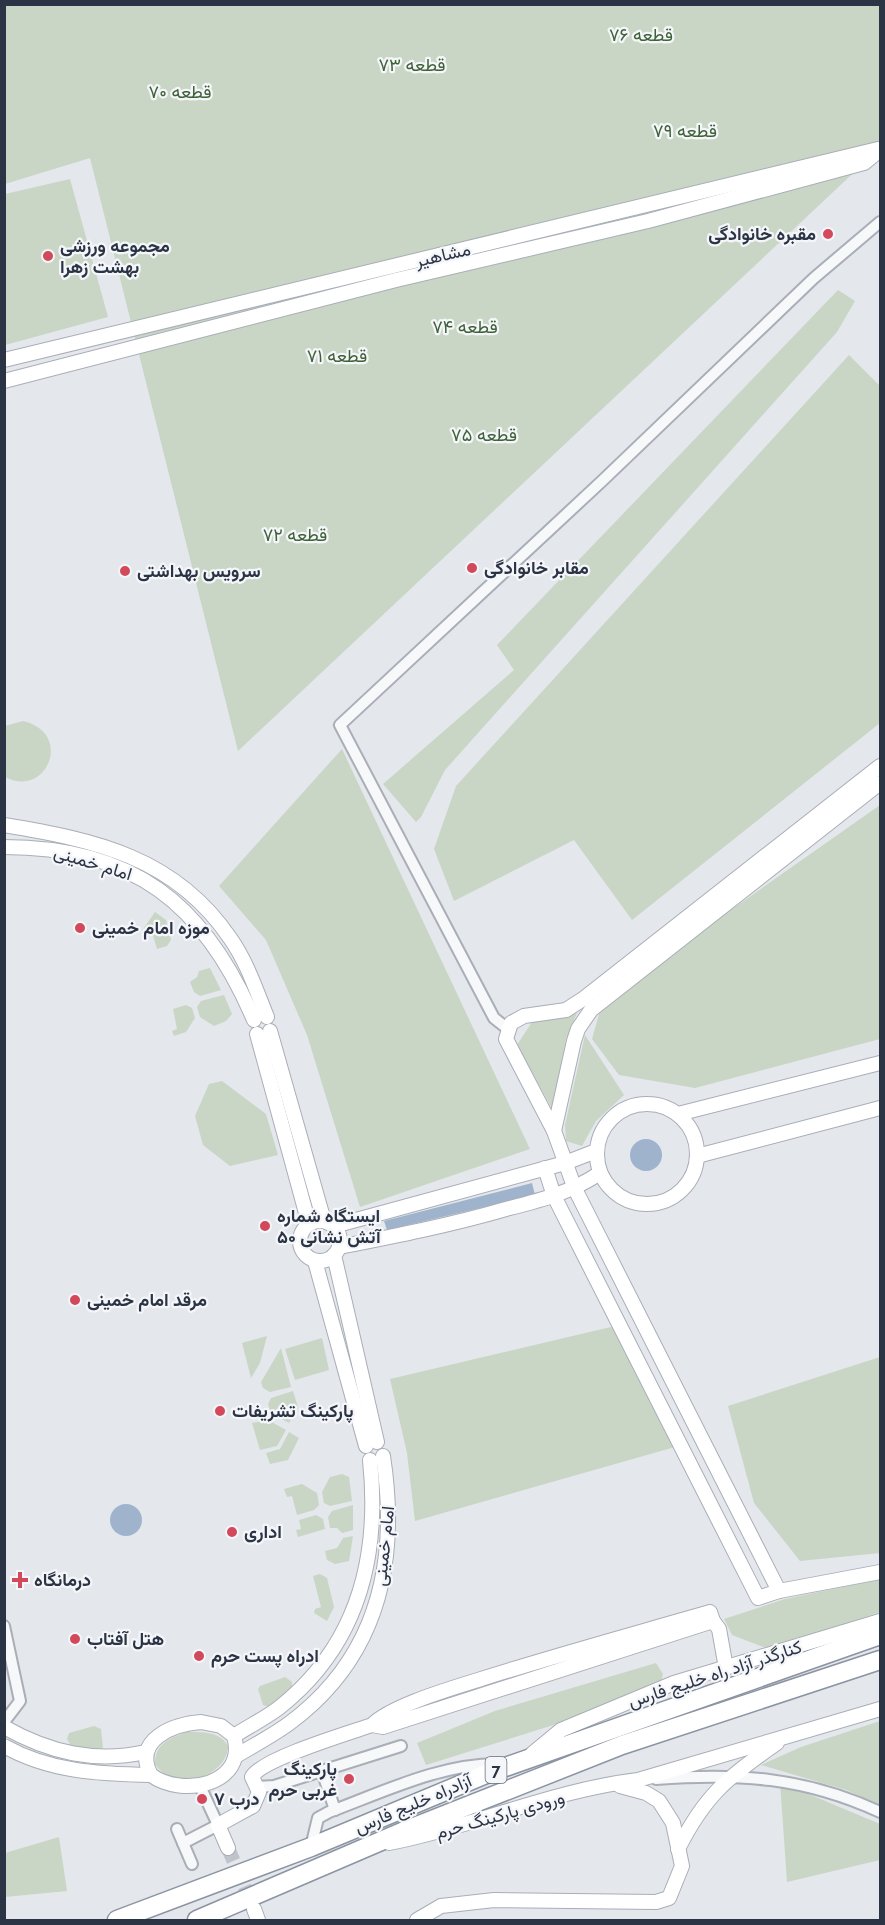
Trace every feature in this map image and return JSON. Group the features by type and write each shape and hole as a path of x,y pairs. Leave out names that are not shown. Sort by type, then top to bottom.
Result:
{"highway":[{"name":"آزادراه خلیج فارس","path":"116,1920 310,1847 518,1762 880,1635"},
{"name":"آزادراه خلیج فارس","path":"197,1920 361,1849 622,1745 880,1660"}],"street":[{"name":"مشاهیر","path":"4,381 396,280 648,221 864,163 880,149"},
{"name":"مشاهیر","path":"4,360 880,149"},
{"path":"508,1029 494,1018 340,725 594,489 814,278 880,222"},
{"path":"38,352 43,371"},
{"path":"780,1591 575,1190 554,1131 506,1040 511,1023 524,1016 566,1010 583,999 880,766"},
{"path":"554,1131 574,1041 578,1029 591,1011 880,783"},
{"name":"امام خمینی","path":"4,825 76,838 114,848 180,883 212,915 231,939 247,968 260,1018"},
{"name":"امام خمینی","path":"4,846 51,849 98,860 141,877 169,896 219,950 260,1018"},
{"path":"260,1018 272,1023 263,1032"},
{"path":"263,1032 329,1224 339,1236 337,1251"},
{"path":"263,1032 309,1224 300,1241 304,1254 315,1261 329,1259 337,1251 455,1223 575,1190 600,1173"},
{"path":"678,1114 880,1063"},
{"path":"633,1105 657,1105 678,1114 693,1133 698,1156 687,1185 676,1195 656,1204 633,1203 619,1197 600,1173 596,1151 599,1136 607,1122 619,1112 633,1105"},
{"path":"698,1156 880,1108"},
{"path":"309,1224 329,1224 565,1163 596,1151"},
{"path":"545,1168 554,1196 758,1598 780,1591 880,1572"},
{"name":"امام خمینی","path":"234,1736 292,1696 327,1657 346,1627 364,1581 371,1544 374,1451 337,1251"},
{"name":"امام خمینی","path":"236,1756 290,1723 333,1683 365,1632 384,1581 389,1541 389,1495 315,1261"},
{"path":"669,1421 689,1410"},
{"path":"183,1844 253,1806 259,1792 252,1777 255,1770 276,1759 372,1725 383,1727 713,1621 719,1629 726,1668"},
{"name":"کنارگذر آزاد راه خلیج فارس","path":"518,1762 561,1730 674,1683 880,1621"},
{"path":"4,1626 20,1701 4,1722"},
{"path":"638,1780 880,1709"},
{"path":"4,1746 61,1768 99,1774 151,1775 169,1785 200,1786 220,1777 230,1768 236,1756 234,1736 221,1726 208,1723 181,1724 156,1737 146,1752 145,1760 151,1775"},
{"path":"4,1727 69,1754 101,1758 146,1752"},
{"path":"678,1849 704,1804 732,1775 789,1736"},
{"path":"256,1786 274,1786 401,1746"},
{"path":"310,1847 318,1818 335,1810 447,1771 476,1764 518,1762"},
{"path":"322,1771 335,1810"},
{"path":"638,1780 732,1775 801,1784 880,1812"},
{"name":"ورودی پارکینگ حرم","path":"361,1849 424,1837 491,1815 612,1783 638,1780"},
{"path":"417,1920 441,1906 494,1900 656,1902 669,1898 682,1866 673,1823 659,1801 646,1793 612,1783"},
{"path":"200,1786 228,1848"},
{"path":"177,1829 192,1864"}],"green space":[{"path":"4,5 880,5 880,154 864,163 238,751 90,158 5,184"},
{"name":"مجموعه ورزشی بهشت زهرا","path":"70,179 108,317 5,345 5,194"},
{"path":"838,290 855,301 837,332 445,770 421,817 416,822 383,784 514,670 497,645"},
{"path":"849,355 880,386 880,723 632,920 574,840 454,901 434,849 456,786"},
{"path":"23,721 39,728 48,738 51,750 49,762 43,772 33,779 20,781 5,777 5,726"},
{"path":"342,749 530,1149 360,1207 307,1035 266,940 219,886"},
{"path":"880,805 880,1039 695,1088 619,1075 592,1039 603,1000"},
{"path":"155,912 166,920 171,940 167,946 157,949 152,932 144,928"},
{"path":"210,968 221,990 200,996 194,992 190,982 197,977 199,971"},
{"path":"224,995 232,1014 226,1021 214,1026 200,1017 197,1007 201,1001"},
{"path":"186,1005 192,1008 195,1018 186,1032 174,1036 172,1031 177,1029 173,1009"},
{"path":"577,1013 566,1039 553,1110 517,1045 532,1022"},
{"path":"585,1035 624,1095 596,1121 582,1146 566,1141 565,1125"},
{"path":"222,1081 266,1114 278,1155 230,1166 203,1145 195,1116 209,1084"},
{"path":"615,1326 675,1447 415,1521 407,1453 390,1379"},
{"path":"267,1336 260,1363 251,1378 242,1343"},
{"path":"322,1338 329,1370 295,1380 285,1349"},
{"path":"281,1348 291,1387 270,1392 263,1388 261,1382"},
{"path":"880,1357 880,1553 800,1561 754,1503 728,1406"},
{"path":"293,1391 298,1407 289,1423 271,1413 268,1404 271,1398"},
{"path":"268,1420 286,1430 277,1446 260,1450 252,1423"},
{"path":"289,1432 299,1438 288,1460 270,1464 266,1453 280,1449"},
{"path":"342,1474 349,1477 352,1501 330,1506 324,1503 322,1492 330,1477"},
{"path":"302,1484 317,1493 319,1505 314,1510 297,1515 292,1496 287,1497 284,1489"},
{"path":"353,1505 353,1530 342,1533 337,1528 330,1528 328,1517 332,1511"},
{"path":"316,1515 323,1519 325,1529 298,1537 296,1530 301,1529 299,1520"},
{"path":"353,1536 349,1561 335,1564 327,1560 325,1551 337,1548 343,1538"},
{"path":"320,1574 327,1578 334,1607 327,1621 314,1613 315,1609 321,1607 313,1576"},
{"path":"880,1579 880,1612 771,1650 732,1635 724,1619 785,1599"},
{"path":"656,1663 663,1674 660,1685 624,1703 426,1765 417,1743 495,1711"},
{"path":"285,1677 292,1682 292,1688 270,1707 263,1705 258,1689 260,1686"},
{"path":"880,1721 880,1805 846,1790 761,1765 801,1747"},
{"path":"94,1726 101,1729 103,1748 99,1751 71,1746 67,1739 69,1733"},
{"path":"187,1732 210,1733 220,1737 228,1746 225,1757 219,1767 209,1774 198,1778 173,1778 163,1773 155,1764 156,1757 165,1742"},
{"path":"780,1782 880,1824 880,1860 787,1882"},
{"path":"59,1837 67,1891 5,1897 5,1853"}],"water":[{"path":"646,1139 657,1144 662,1155 657,1166 646,1171 635,1166 630,1155 635,1144"},
{"path":"532,1183 535,1195 387,1230 384,1221"},
{"path":"126,1504 137,1509 142,1520 137,1531 126,1536 115,1531 110,1520 115,1509"}],"tunnel":[{"path":"228,1848 252,1904"}],"place":[{"name":"مقبره خانوادگی","path":"828,234"},
{"name":"مجموعه ورزشی بهشت زهرا","path":"48,256"},
{"name":"مقابر خانوادگی","path":"472,568"},
{"name":"سرویس بهداشتی","path":"125,571"},
{"name":"موزه امام خمینی","path":"80,928"},
{"name":"ایستگاه شماره ۵۰ آتش نشانی","path":"265,1226"},
{"name":"مرقد امام خمینی","path":"75,1300"},
{"name":"پارکینگ تشریفات","path":"220,1411"},
{"name":"اداری","path":"232,1532"},
{"name":"درمانگاه","path":"20,1580"},
{"name":"هتل آفتاب","path":"75,1639"},
{"name":"ادراه پست حرم","path":"199,1656"},
{"name":"پارکینگ غربی حرم","path":"349,1779"},
{"name":"درب ۷","path":"202,1799"}],"park label":[{"name":"قطعه ۷۶","path":"641,35"},
{"name":"قطعه ۷۳","path":"412,65"},
{"name":"قطعه ۷۰","path":"180,92"},
{"name":"قطعه ۷۹","path":"685,131"},
{"name":"قطعه ۷۴","path":"465,327"},
{"name":"قطعه ۷۱","path":"337,356"},
{"name":"قطعه ۷۵","path":"484,435"},
{"name":"قطعه ۷۲","path":"295,535"}]}
